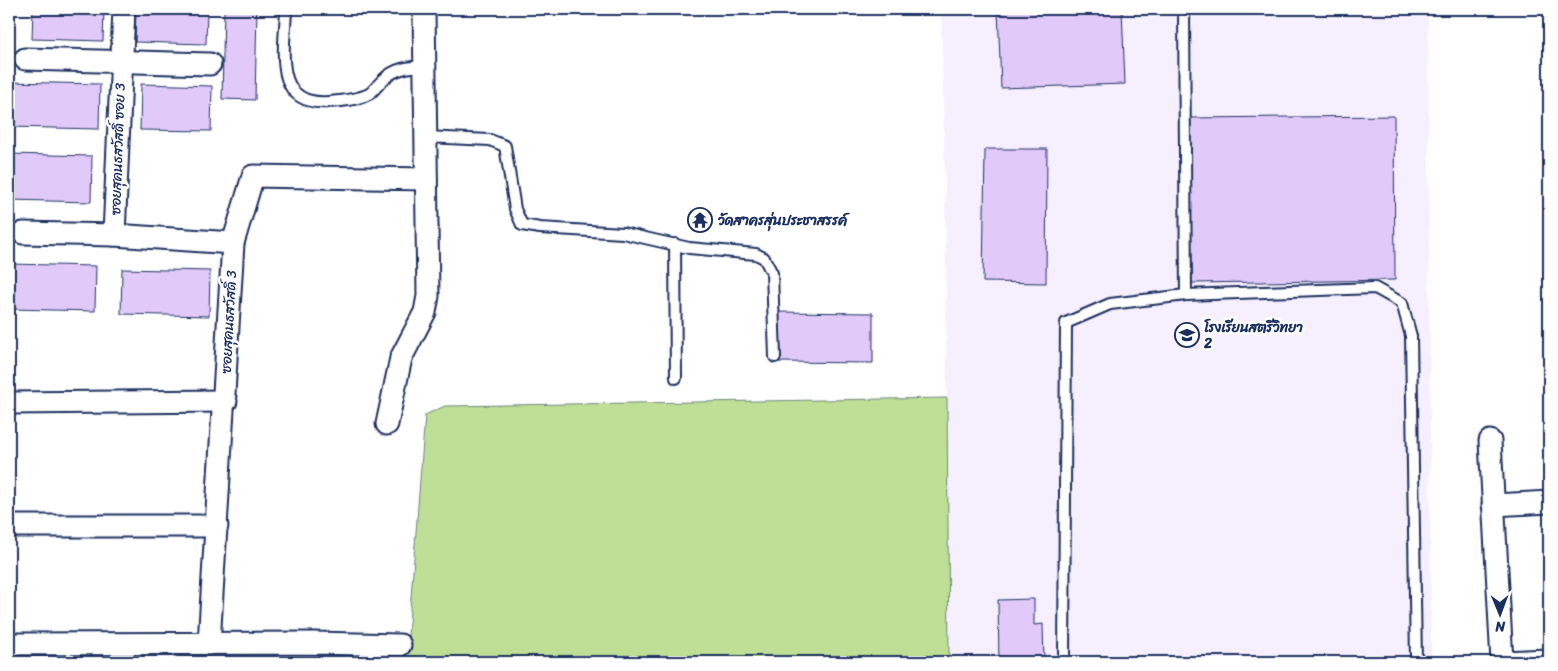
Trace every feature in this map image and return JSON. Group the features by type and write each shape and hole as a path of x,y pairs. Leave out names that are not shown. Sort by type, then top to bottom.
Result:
{"street":[{"name":"ซอยสุคนธสวัสดิ์ ซอย 3","path":"114,235 124,9"},
{"path":"387,424 401,358 425,312 428,296 424,9"},
{"path":"24,59 210,64"},
{"name":"ซอยสุคนธสวัสดิ์ 3","path":"209,644 226,401 233,243 253,176 426,179"},
{"name":"ซอยสุคนธสวัสดิ์ ซอย 3","path":"23,234 114,235 233,243"},
{"path":"9,403 226,401"},
{"path":"1490,441 1502,662 1549,660"},
{"path":"1493,505 1549,502"},
{"path":"9,526 217,526"},
{"path":"9,644 209,644 314,652 400,645"}],"lane":[{"path":"286,9 284,68 289,88 302,100 322,103 346,101 370,93 396,70 425,66"},
{"path":"1184,9 1186,295"},
{"path":"426,137 490,140 505,146 515,209 522,225 624,233 689,248 756,254 764,258 772,273 775,357"},
{"path":"675,244 676,378"},
{"path":"1064,662 1066,323 1110,304 1186,295 1375,288 1402,303 1411,336 1416,662"}],"shaded area":[{"name":"โรงเรียนสตรีวิทยา 2","path":"941,9 1428,9 1431,662 949,662 945,178"}],"green space":[{"path":"947,398 949,662 406,662 425,415 445,406"}],"building":[{"path":"33,9 104,9 103,41 32,39"},
{"path":"136,9 207,9 206,44 135,42"},
{"path":"224,9 257,9 255,100 222,99"},
{"path":"998,9 1122,9 1125,84 1001,88"},
{"path":"9,82 100,84 99,129 9,127"},
{"path":"141,84 212,86 211,131 140,130"},
{"path":"1394,116 1395,280 1192,283 1190,118"},
{"path":"985,149 1047,149 1046,283 983,282"},
{"path":"9,154 92,156 91,202 9,200"},
{"path":"9,264 96,266 95,311 9,309"},
{"path":"122,269 210,271 209,316 121,314"},
{"path":"775,312 873,313 873,363 775,362"},
{"path":"1034,599 1034,625 1043,624 1044,662 999,662 998,600"}],"place":[{"name":"วัดสาครสุ่นประชาสรรค์","path":"700,220"},
{"name":"โรงเรียนสตรีวิทยา 2","path":"1187,335"}]}
